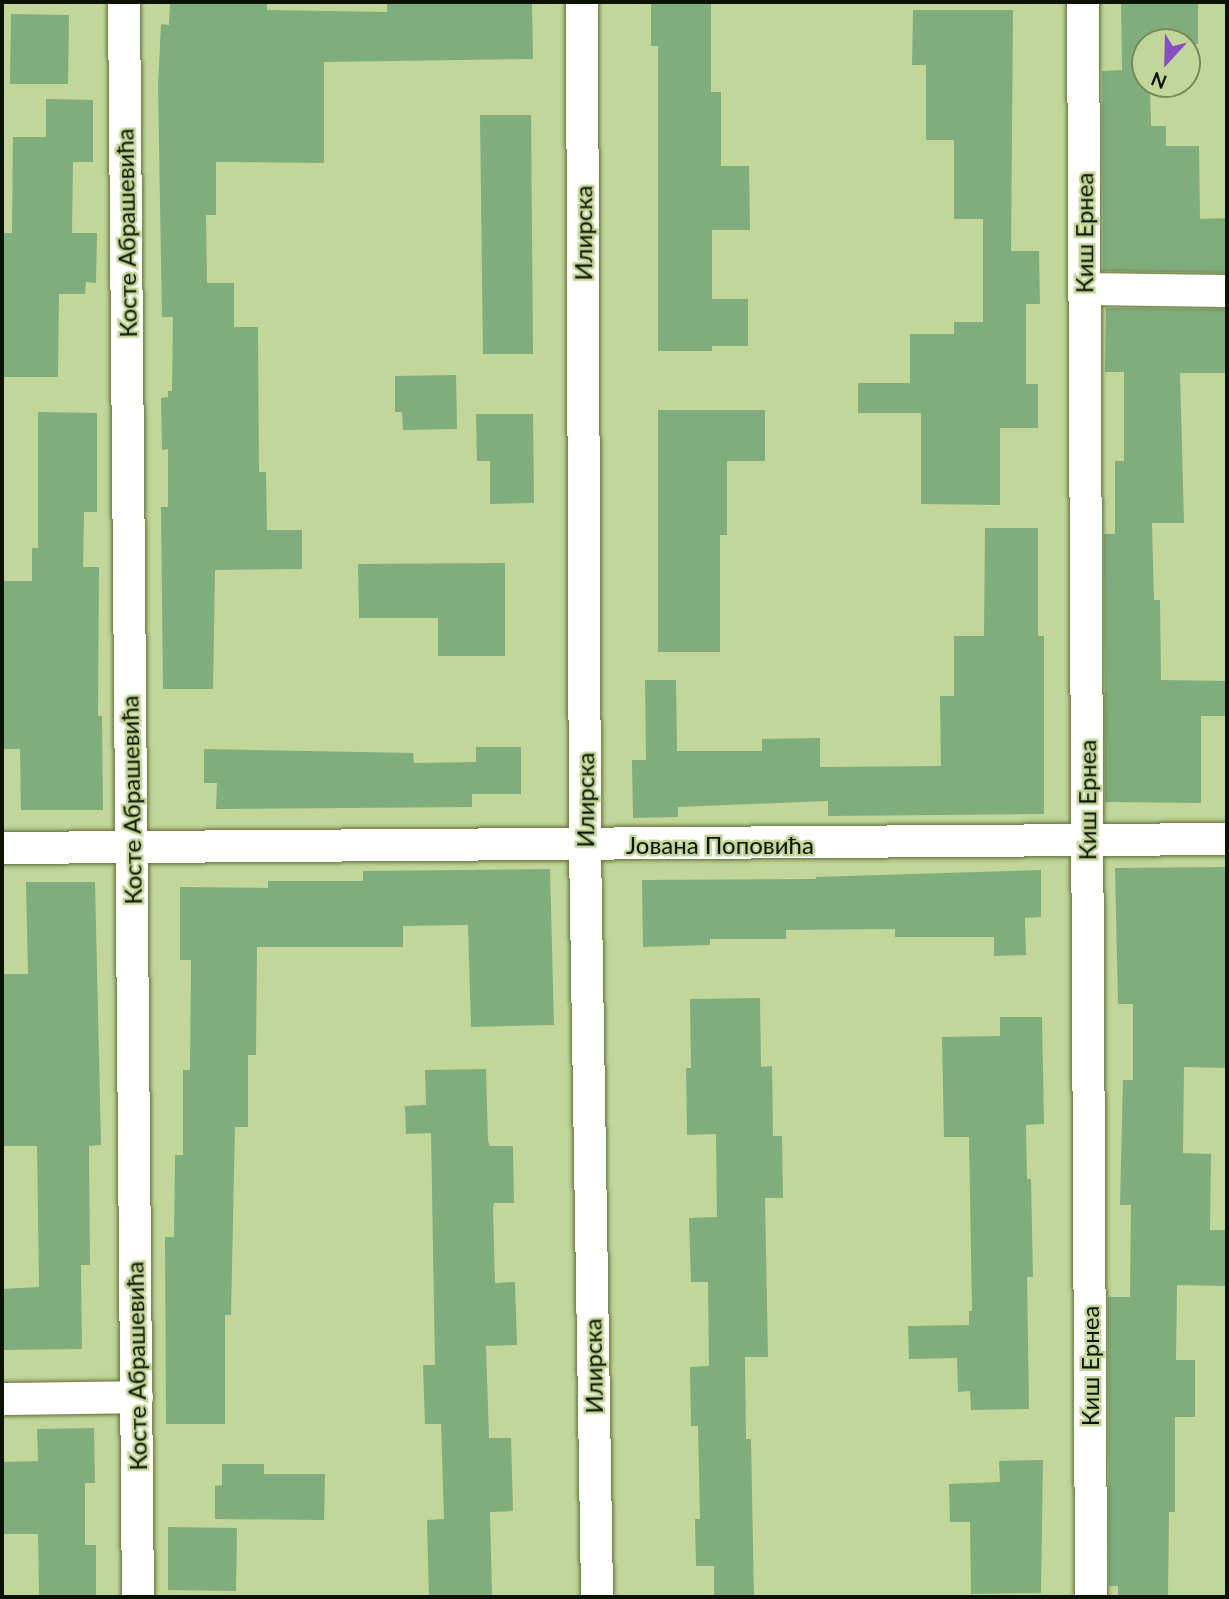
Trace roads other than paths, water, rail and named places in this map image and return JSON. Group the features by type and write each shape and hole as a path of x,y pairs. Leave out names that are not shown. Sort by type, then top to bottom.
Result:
{"street":[{"name":"Косте Абрашевића","path":"124,2 138,1597"},
{"name":"Илирска","path":"582,2 585,846 597,1597"},
{"name":"Киш Ернеа","path":"1083,2 1091,1597"},
{"path":"1084,289 1227,291"},
{"name":"Јована Поповића","path":"2,848 585,846 1227,839"},
{"path":"2,1399 137,1397"}]}
